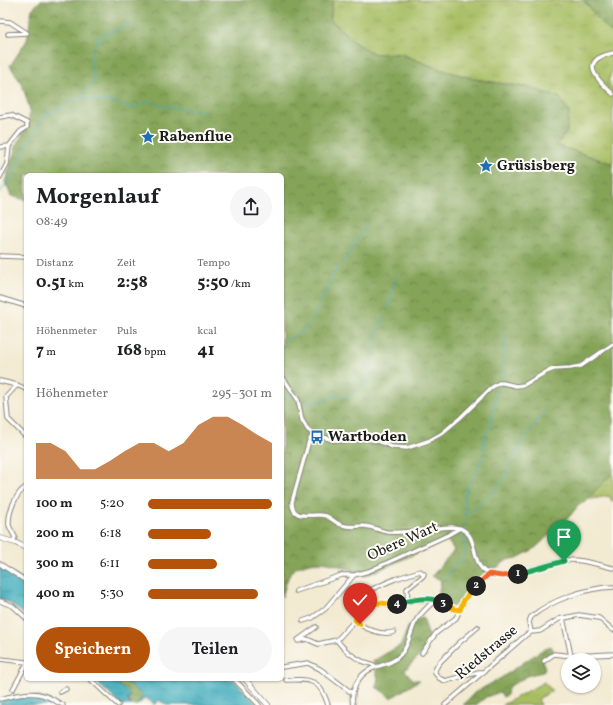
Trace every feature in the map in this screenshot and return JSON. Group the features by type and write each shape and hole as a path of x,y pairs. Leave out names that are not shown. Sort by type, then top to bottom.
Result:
{"main road":[{"path":"0,538 24,547"},
{"path":"246,681 268,705"}],"street":[{"path":"0,20 10,22 27,33 8,34"},
{"path":"613,53 597,59 593,70 594,75 613,94"},
{"path":"0,117 11,115 27,123 27,127 20,132 9,146 7,164 0,177"},
{"path":"0,147 9,146"},
{"path":"0,256 24,257"},
{"path":"0,298 24,305"},
{"path":"284,379 298,400 302,420 308,430 313,434 333,440 372,440 400,448 415,446 440,434 460,418 491,388 499,383 516,386 524,385 554,369 581,366 613,344"},
{"path":"0,381 24,388"},
{"path":"17,385 6,397 8,419 24,435"},
{"path":"313,434 309,441 292,502 293,509 296,514 325,516 339,525 364,526 387,532 452,527 460,528 469,534 480,565 489,574 502,576 513,575 569,560 613,568"},
{"path":"13,542 15,537 9,525 10,515 16,495 24,489"},
{"name":"Obere Wart","path":"296,591 342,575 354,575 369,571 448,535 460,528"},
{"path":"0,564 24,580"},
{"path":"372,590 395,579 422,571 424,574 423,576 407,589 408,601"},
{"path":"422,653 436,633 456,618 467,595 489,574"},
{"name":"Obere Wart","path":"303,621 312,618 325,609 354,575"},
{"path":"531,632 529,622 531,617 550,606 572,595 613,587"},
{"path":"1,596 0,601 8,603 24,616"},
{"path":"316,627 298,639 298,641 307,639 318,644 337,640 355,620 376,604 382,603 391,605 408,601 435,600 450,608 460,610"},
{"path":"353,705 352,694 365,673 376,667 388,664 402,654 418,619 435,600"},
{"name":"Riedstrasse","path":"445,705 531,632 540,630 553,622 563,618 579,615 592,616 600,619 613,630"},
{"path":"563,618 570,653"},
{"path":"355,620 363,626 376,631 389,634 394,632"},
{"path":"478,627 439,663 436,667 435,673 439,678 445,680 478,672 484,672"},
{"path":"337,640 356,657 366,663 373,664 376,667"},
{"path":"544,661 554,654 561,655"},
{"path":"601,655 613,654"},
{"path":"0,659 24,664"},
{"path":"284,667 308,663 320,669 352,694"},
{"path":"13,689 24,668"},
{"path":"286,680 303,679 312,681 324,693 328,705"},
{"path":"92,681 118,705"},
{"path":"236,681 260,705"},
{"path":"60,692 66,688"},
{"path":"0,699 33,693 52,699 63,705"}],"green space":[{"path":"41,0 333,0 330,19 358,45 375,54 401,54 439,69 474,79 531,88 559,97 569,111 567,132 556,145 613,164 613,473 577,507 569,517 534,549 517,558 507,560 489,574 467,595 460,610 435,600 438,596 441,580 432,576 454,550 447,540 365,576 335,564 319,562 299,566 294,569 290,575 284,590 284,173 24,173 24,199 11,196 5,182 17,143 28,127 30,110 22,84 10,66 27,40 32,9"},
{"path":"333,0 583,0 613,33 613,68 608,82 613,89 613,164 556,145 567,132 559,97 531,88 474,79 439,69 401,54 375,54 358,45 330,19"},
{"path":"583,0 613,0 613,33 605,26"},
{"path":"613,473 613,503 609,496 586,500"},
{"path":"423,617 429,638 422,653 405,670 413,680 420,680 391,698 376,687 378,678 373,661 401,645 409,625"},
{"path":"551,646 554,651 542,660 545,668 543,672 529,675 508,687 507,695 503,697 500,692 486,697 476,705 463,705 474,693 501,678 545,648"},
{"path":"113,681 125,681 143,696 137,705 132,705 128,701 130,697"},
{"path":"544,682 552,691 538,699 541,705 502,705"}],"water":[{"path":"0,566 24,581 24,614 8,602 0,599"},
{"path":"95,681 114,681 130,694 127,701 132,705 121,705"},
{"path":"125,681 235,681 258,705 166,705 159,700 155,705 146,698 137,705 143,696"},
{"path":"37,696 60,705 0,705 0,700"}],"waterway":[{"path":"96,45 99,37 127,25 135,25"},
{"path":"82,97 83,93 92,86 95,81 91,65 93,49"},
{"path":"0,193 13,174 22,154 47,114 61,108 68,102 82,98 98,101 110,101 129,108 135,108 145,102 152,102 165,107 196,110 205,114"},
{"path":"343,263 368,222"},
{"path":"320,304 335,271 339,267"},
{"path":"388,308 394,283 397,278"},
{"path":"312,320 318,307"},
{"path":"361,388 365,384 369,374 374,342 385,316"},
{"path":"284,342 303,331 309,324"},
{"path":"502,380 502,358 506,337"},
{"path":"484,452 485,436 490,426 499,386"},
{"path":"302,401 315,402 334,396 346,397 357,390"},
{"path":"284,395 295,399"},
{"path":"511,463 523,440 545,410"},
{"path":"464,527 464,496 468,484 477,472 483,456"},
{"path":"466,515 497,489 506,476 509,468"},
{"path":"445,580 452,568 461,560 465,551 464,533"}],"place":[{"name":"Rabenflue","path":"148,137"},
{"name":"Grüsisberg","path":"486,166"},
{"name":"Wartboden","path":"317,437"}],"route":[{"path":"360,624 355,620 373,605 378,603 391,605 423,599 435,600 450,608 460,610 467,595 489,574 508,576 564,561"}]}
